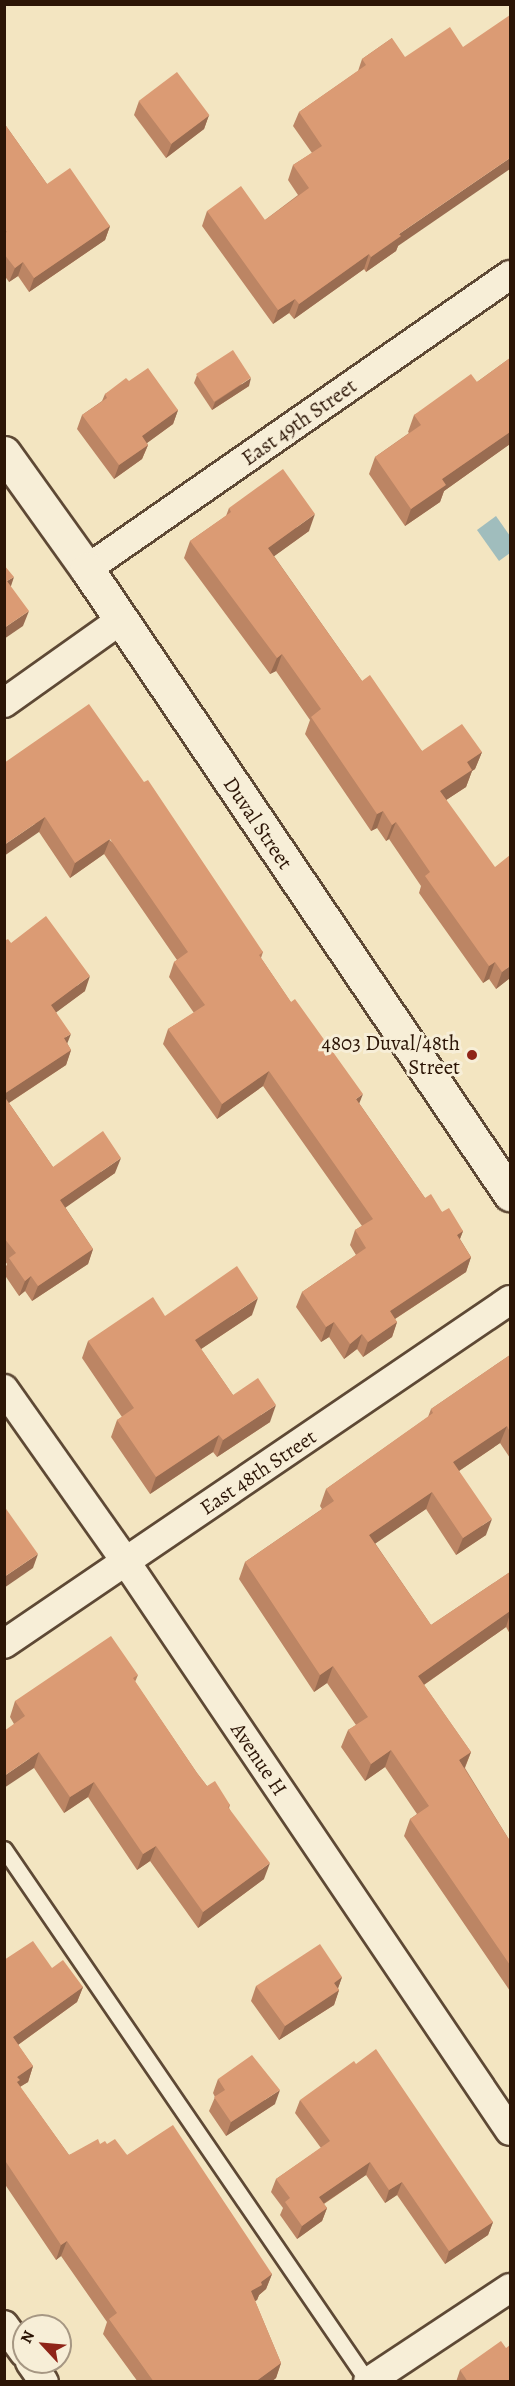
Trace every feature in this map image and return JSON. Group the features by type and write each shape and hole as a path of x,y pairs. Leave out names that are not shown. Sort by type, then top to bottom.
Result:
{"street":[{"name":"East 49th Street","path":"87,570 510,275"},
{"name":"Duval Street","path":"4,453 87,570 510,1194"},
{"path":"4,703 121,620"},
{"name":"East 48th Street","path":"4,1644 510,1300"},
{"name":"Avenue H","path":"4,1389 126,1562 510,2131"},
{"path":"368,2382 510,2288"}],"lane":[{"path":"4,1850 368,2382"}],"water":[{"path":"496,516 510,536 510,553 499,561 477,530"}],"building":[{"path":"510,15 510,158 399,234 401,236 371,257 369,254 299,304 295,299 278,310 207,211 241,186 265,220 309,188 293,165 322,146 299,112 366,65 362,59 392,38 405,57 450,27 463,47"},
{"path":"177,72 209,115 171,144 139,101"},
{"path":"4,123 47,184 70,168 110,226 34,278 23,262 15,268 4,254 4,233 7,232 4,229"},
{"path":"233,350 251,378 214,402 196,374"},
{"path":"510,358 510,432 442,479 446,485 411,509 375,457 421,425 414,415 471,374 477,382"},
{"path":"148,368 178,410 142,436 148,445 119,465 82,415 107,398 105,394 126,378 129,381"},
{"path":"283,469 315,514 268,548 362,681 370,675 422,751 462,724 482,752 467,762 472,770 440,791 495,867 510,855 510,966 502,972 495,962 489,966 425,876 430,872 396,822 392,825 383,811 377,814 311,717 321,709 282,654 277,658 190,541 231,512 229,508"},
{"path":"4,565 14,577 7,581 29,611 4,628"},
{"path":"89,704 144,782 148,780 263,952 259,955 291,1002 295,999 363,1094 356,1099 425,1198 431,1194 442,1212 449,1208 463,1231 457,1235 471,1257 390,1311 397,1322 368,1342 362,1334 350,1344 334,1322 326,1327 302,1292 366,1248 355,1230 373,1219 269,1071 222,1104 168,1029 205,1005 174,962 188,952 110,839 75,863 45,817 4,845 4,763"},
{"path":"46,916 90,976 51,1005 71,1034 64,1038 71,1050 4,1094 4,941 8,939 11,943"},
{"path":"4,1096 53,1167 103,1131 121,1158 60,1200 93,1249 38,1286 31,1276 25,1281 9,1258 16,1253 4,1238"},
{"path":"237,1266 258,1298 195,1340 233,1395 258,1378 276,1405 223,1440 219,1435 156,1477 117,1420 134,1408 88,1341 153,1297 165,1316"},
{"path":"510,1355 510,1432 507,1426 453,1462 492,1519 463,1538 432,1492 369,1535 431,1625 510,1572 510,1611 418,1676 471,1752 459,1760 510,1841 510,1965 410,1819 429,1806 391,1750 371,1764 348,1730 368,1717 333,1666 320,1675 245,1562 334,1501 326,1489 433,1413 431,1409"},
{"path":"4,1506 38,1554 4,1577"},
{"path":"111,1636 138,1675 133,1678 197,1773 207,1786 215,1781 230,1805 228,1807 270,1863 203,1912 156,1846 143,1854 94,1782 70,1797 39,1752 4,1776 4,1731 25,1716 15,1701"},
{"path":"33,1941 52,1968 63,1960 83,1987 13,2037 33,2066 17,2077 20,2080 17,2082 69,2155 98,2139 100,2144 105,2141 107,2144 115,2139 127,2155 173,2125 272,2274 261,2282 262,2285 251,2291 281,2363 255,2382 154,2382 109,2319 117,2313 67,2241 61,2245 4,2159 4,1960"},
{"path":"320,1944 342,1977 334,1983 339,1990 285,2026 256,1986"},
{"path":"376,2049 493,2222 449,2251 402,2182 389,2190 370,2162 319,2197 327,2208 302,2226 285,2202 290,2198 276,2179 330,2141 300,2100 354,2061 356,2064"},
{"path":"252,2055 280,2090 231,2122 214,2097 225,2090 218,2079"},
{"path":"501,2341 506,2348 510,2345 510,2382 468,2382 460,2370"}],"place":[{"name":"4803 Duval/48th Street","path":"472,1055"}]}
